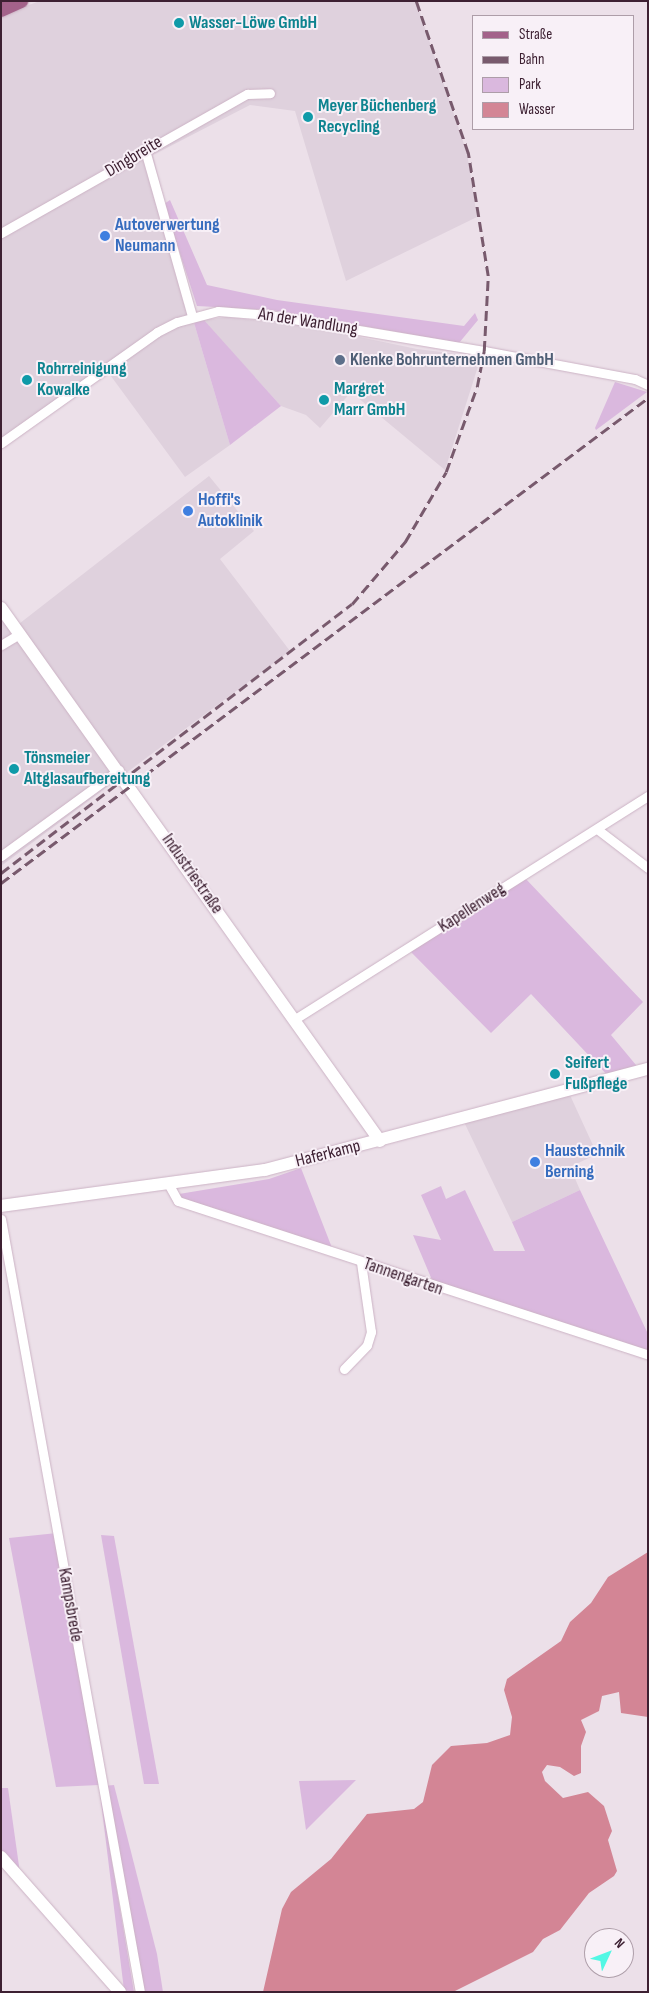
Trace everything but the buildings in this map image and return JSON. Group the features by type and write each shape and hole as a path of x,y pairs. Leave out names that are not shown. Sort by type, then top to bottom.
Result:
{"main road":[{"path":"1,10 21,1"}],"street":[{"name":"Dingbreite","path":"1,233 247,94 270,93"},
{"path":"145,150 192,316"},
{"name":"An der Wandlung","path":"1,443 137,345 192,316 218,311 269,315 648,384"},
{"name":"Industriestraße","path":"1,608 119,770 380,1141"},
{"path":"1,645 19,634"},
{"path":"1,856 119,770"},
{"name":"Kapellenweg","path":"295,1019 648,796"},
{"path":"597,829 648,868"},
{"name":"Haferkamp","path":"1,1206 169,1185 265,1170 648,1070"},
{"name":"Tannengarten","path":"169,1185 178,1202 360,1263 648,1354"},
{"name":"Kampsbrede","path":"1,1219 140,1992"},
{"path":"344,1369 366,1345 371,1332 360,1263"},
{"path":"1,1857 120,1992"}],"shaded area":[{"path":"40,1 416,1 467,153 477,217 346,281 295,111 250,105 153,155 192,316 230,445 185,477 105,368 1,443 1,15"},
{"path":"226,317 307,326 417,349 481,357 445,470 351,392 320,428 306,415 281,406 203,320"},
{"path":"209,476 254,531 220,559 290,651 1,866 1,608 15,627"},
{"path":"569,1093 597,1154 570,1167 580,1190 512,1222 464,1122"}],"green space":[{"path":"170,200 207,285 277,300 464,326 475,313 478,320 459,343 272,310 197,306 164,204"},
{"path":"192,316 203,319 281,406 230,445"},
{"path":"615,382 647,392 596,430 595,428"},
{"path":"524,877 643,1002 611,1035 641,1071 610,1078 531,994 491,1033 409,950"},
{"path":"301,1168 334,1253 182,1201 179,1194 269,1179"},
{"path":"441,1186 446,1199 465,1190 494,1251 525,1251 512,1222 580,1190 648,1334 648,1353 435,1287 413,1235 441,1240 421,1195"},
{"path":"57,1533 99,1785 56,1787 9,1538"},
{"path":"101,1535 114,1536 159,1784 144,1784"},
{"path":"356,1780 306,1830 299,1781"},
{"path":"99,1785 134,1992 124,1990"},
{"path":"114,1785 157,1954 163,1992 143,1992 103,1786"},
{"path":"1,1788 8,1788 20,1873 1,1850"}],"water":[{"path":"648,1552 648,1717 621,1713 619,1692 602,1696 599,1711 581,1720 586,1732 581,1746 581,1773 574,1776 560,1767 547,1765 542,1772 545,1781 563,1798 588,1792 604,1806 612,1831 608,1840 617,1871 614,1876 589,1893 560,1930 543,1939 533,1952 453,1992 263,1992 282,1909 291,1892 331,1859 367,1814 414,1809 423,1802 432,1765 451,1746 487,1743 510,1735 512,1717 504,1690 507,1679 561,1641 570,1622 591,1603 608,1577"}],"railway":[{"path":"1,873 352,604 405,542 446,472 477,387 484,351 488,276 468,153 416,1"},
{"path":"1,883 648,398"}],"place":[{"name":"Wasser-Löwe GmbH","path":"179,23"},
{"name":"Meyer Büchenberg Recycling","path":"308,117"},
{"name":"Autoverwertung Neumann","path":"105,236"},
{"name":"Klenke Bohrunternehmen GmbH","path":"340,360"},
{"name":"Rohrreinigung Kowalke","path":"27,380"},
{"name":"Margret Marr GmbH","path":"324,400"},
{"name":"Hoffi's Autoklinik","path":"188,511"},
{"name":"Tönsmeier Altglasaufbereitung","path":"14,769"},
{"name":"Seifert Fußpflege","path":"555,1074"},
{"name":"Haustechnik Berning","path":"535,1162"}]}
